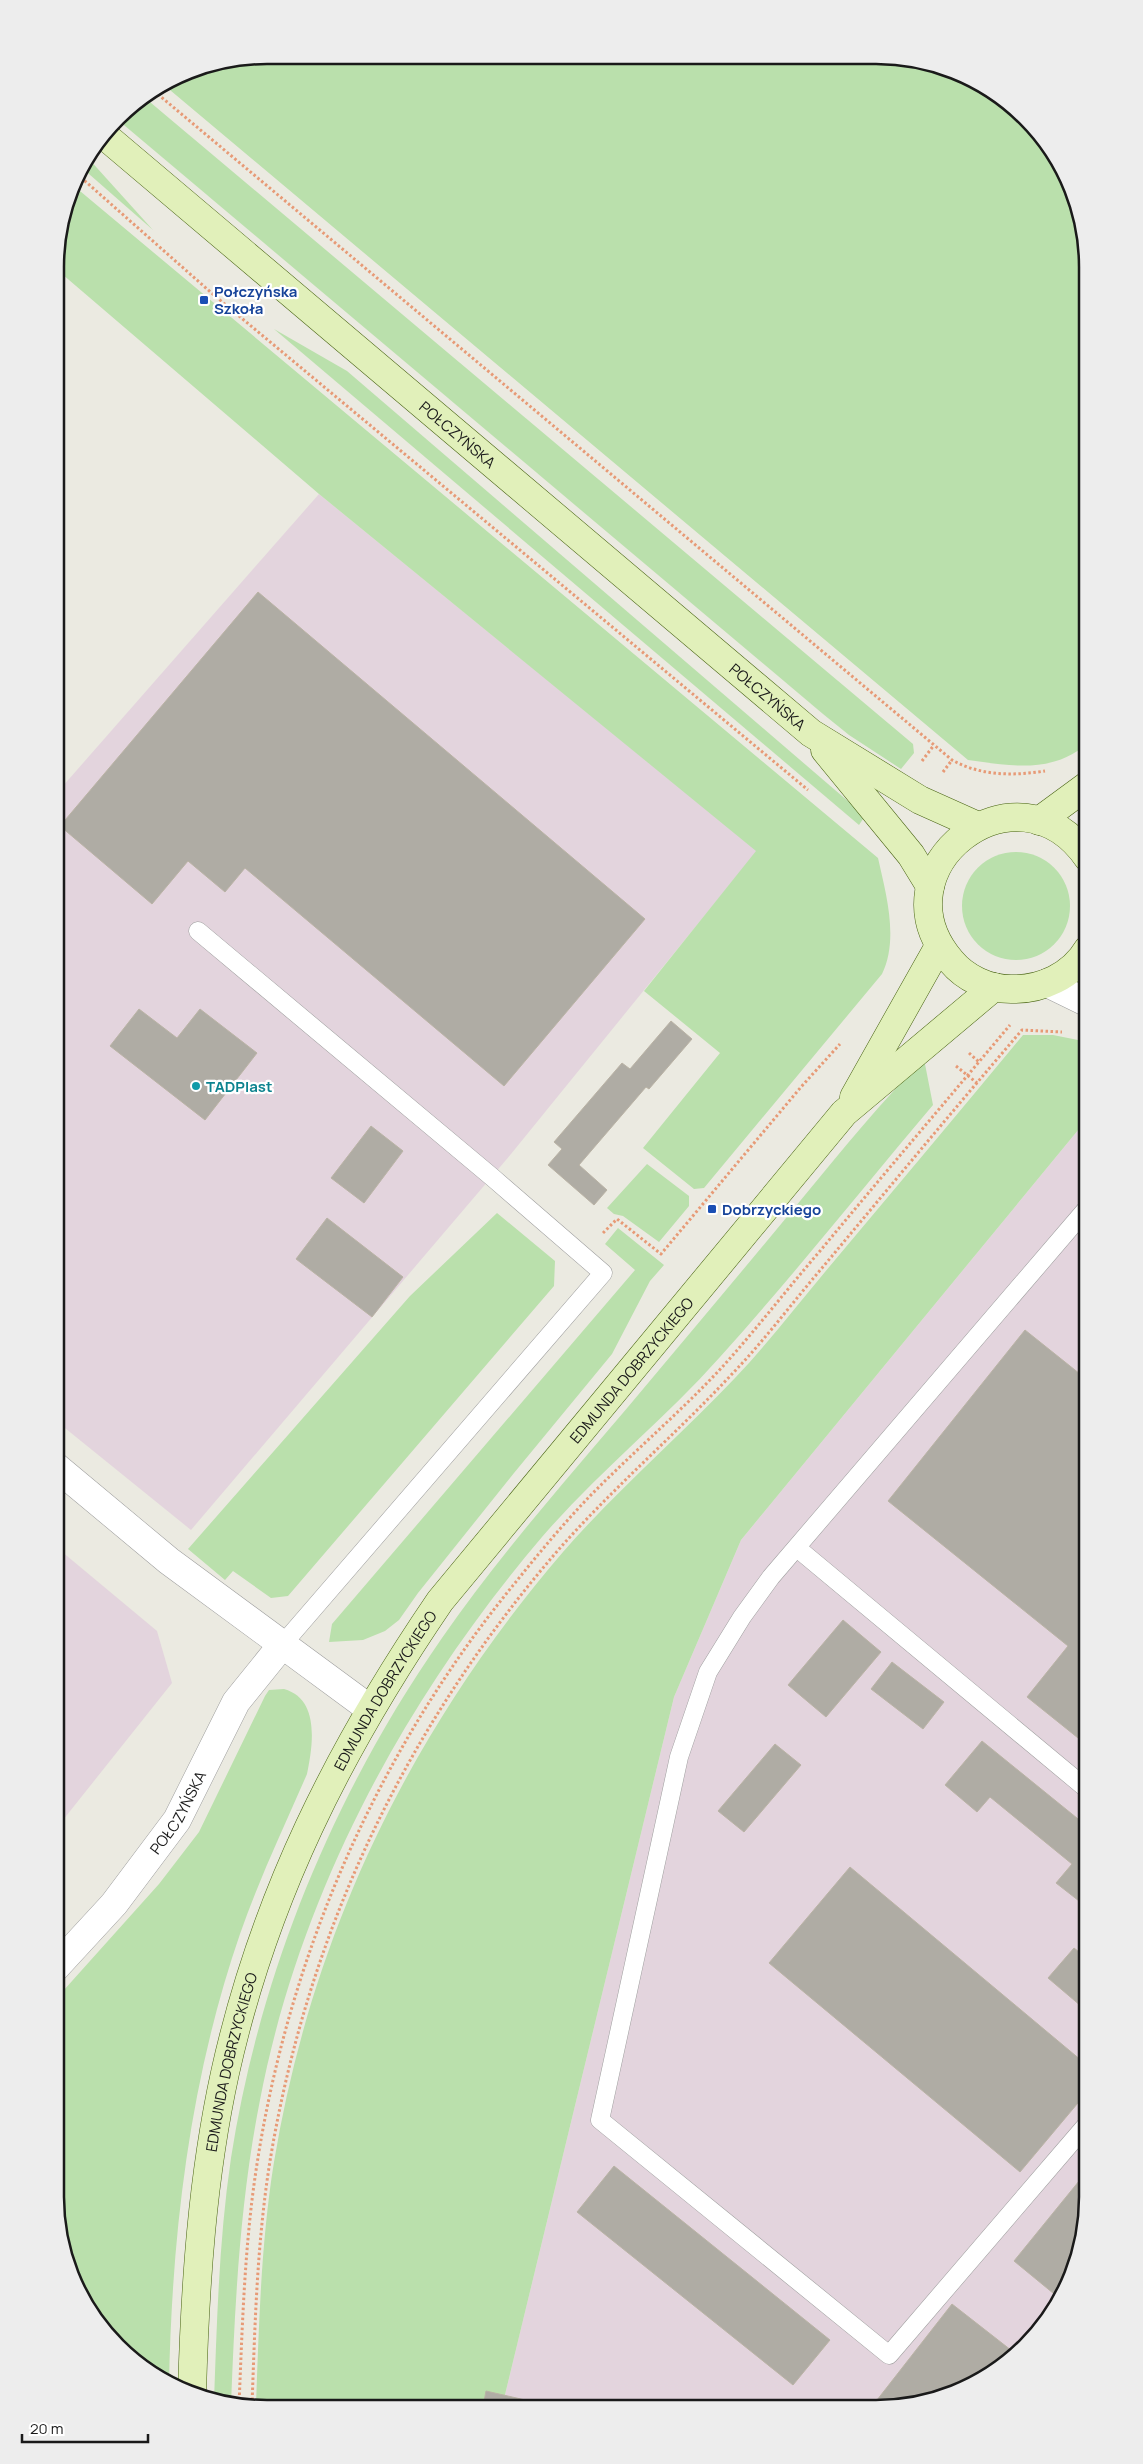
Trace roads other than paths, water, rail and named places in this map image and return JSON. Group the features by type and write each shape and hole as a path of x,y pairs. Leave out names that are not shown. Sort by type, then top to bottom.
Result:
{"main road":[{"name":"POŁCZYŃSKA","path":"109,139 811,733 920,800 978,826"},
{"name":"POŁCZYŃSKA","path":"811,733 911,855 930,886"},
{"path":"1039,821 1079,792"},
{"path":"1079,848 1067,835 1039,821 1008,817 978,826 950,846 938,865 930,886 930,917 939,946 962,972 972,978 994,987 1026,989 1046,983 1068,971 1079,958"},
{"name":"EDMUNDA DOBRZYCKIEGO","path":"192,2386 194,2308 205,2190 225,2074 242,2006 284,1883 340,1762 370,1709 440,1601 844,1113 939,946"},
{"name":"EDMUNDA DOBRZYCKIEGO","path":"844,1113 994,987"}],"street":[{"path":"1046,983 1079,999"},
{"path":"64,1474 169,1561 370,1709"},
{"name":"POŁCZYŃSKA","path":"64,1958 114,1904 177,1820 236,1702 282,1645"}],"lane":[{"path":"198,931 492,1176 603,1274 282,1645"},
{"path":"1079,1218 771,1577 742,1617 708,1672 679,1757 600,2120 889,2355 1079,2133"},
{"path":"797,1548 1079,1783"}],"place":[{"name":"Połczyńska Szkoła","path":"204,300"},
{"name":"TADPlast","path":"196,1086"},
{"name":"Dobrzyckiego","path":"712,1209"}]}
